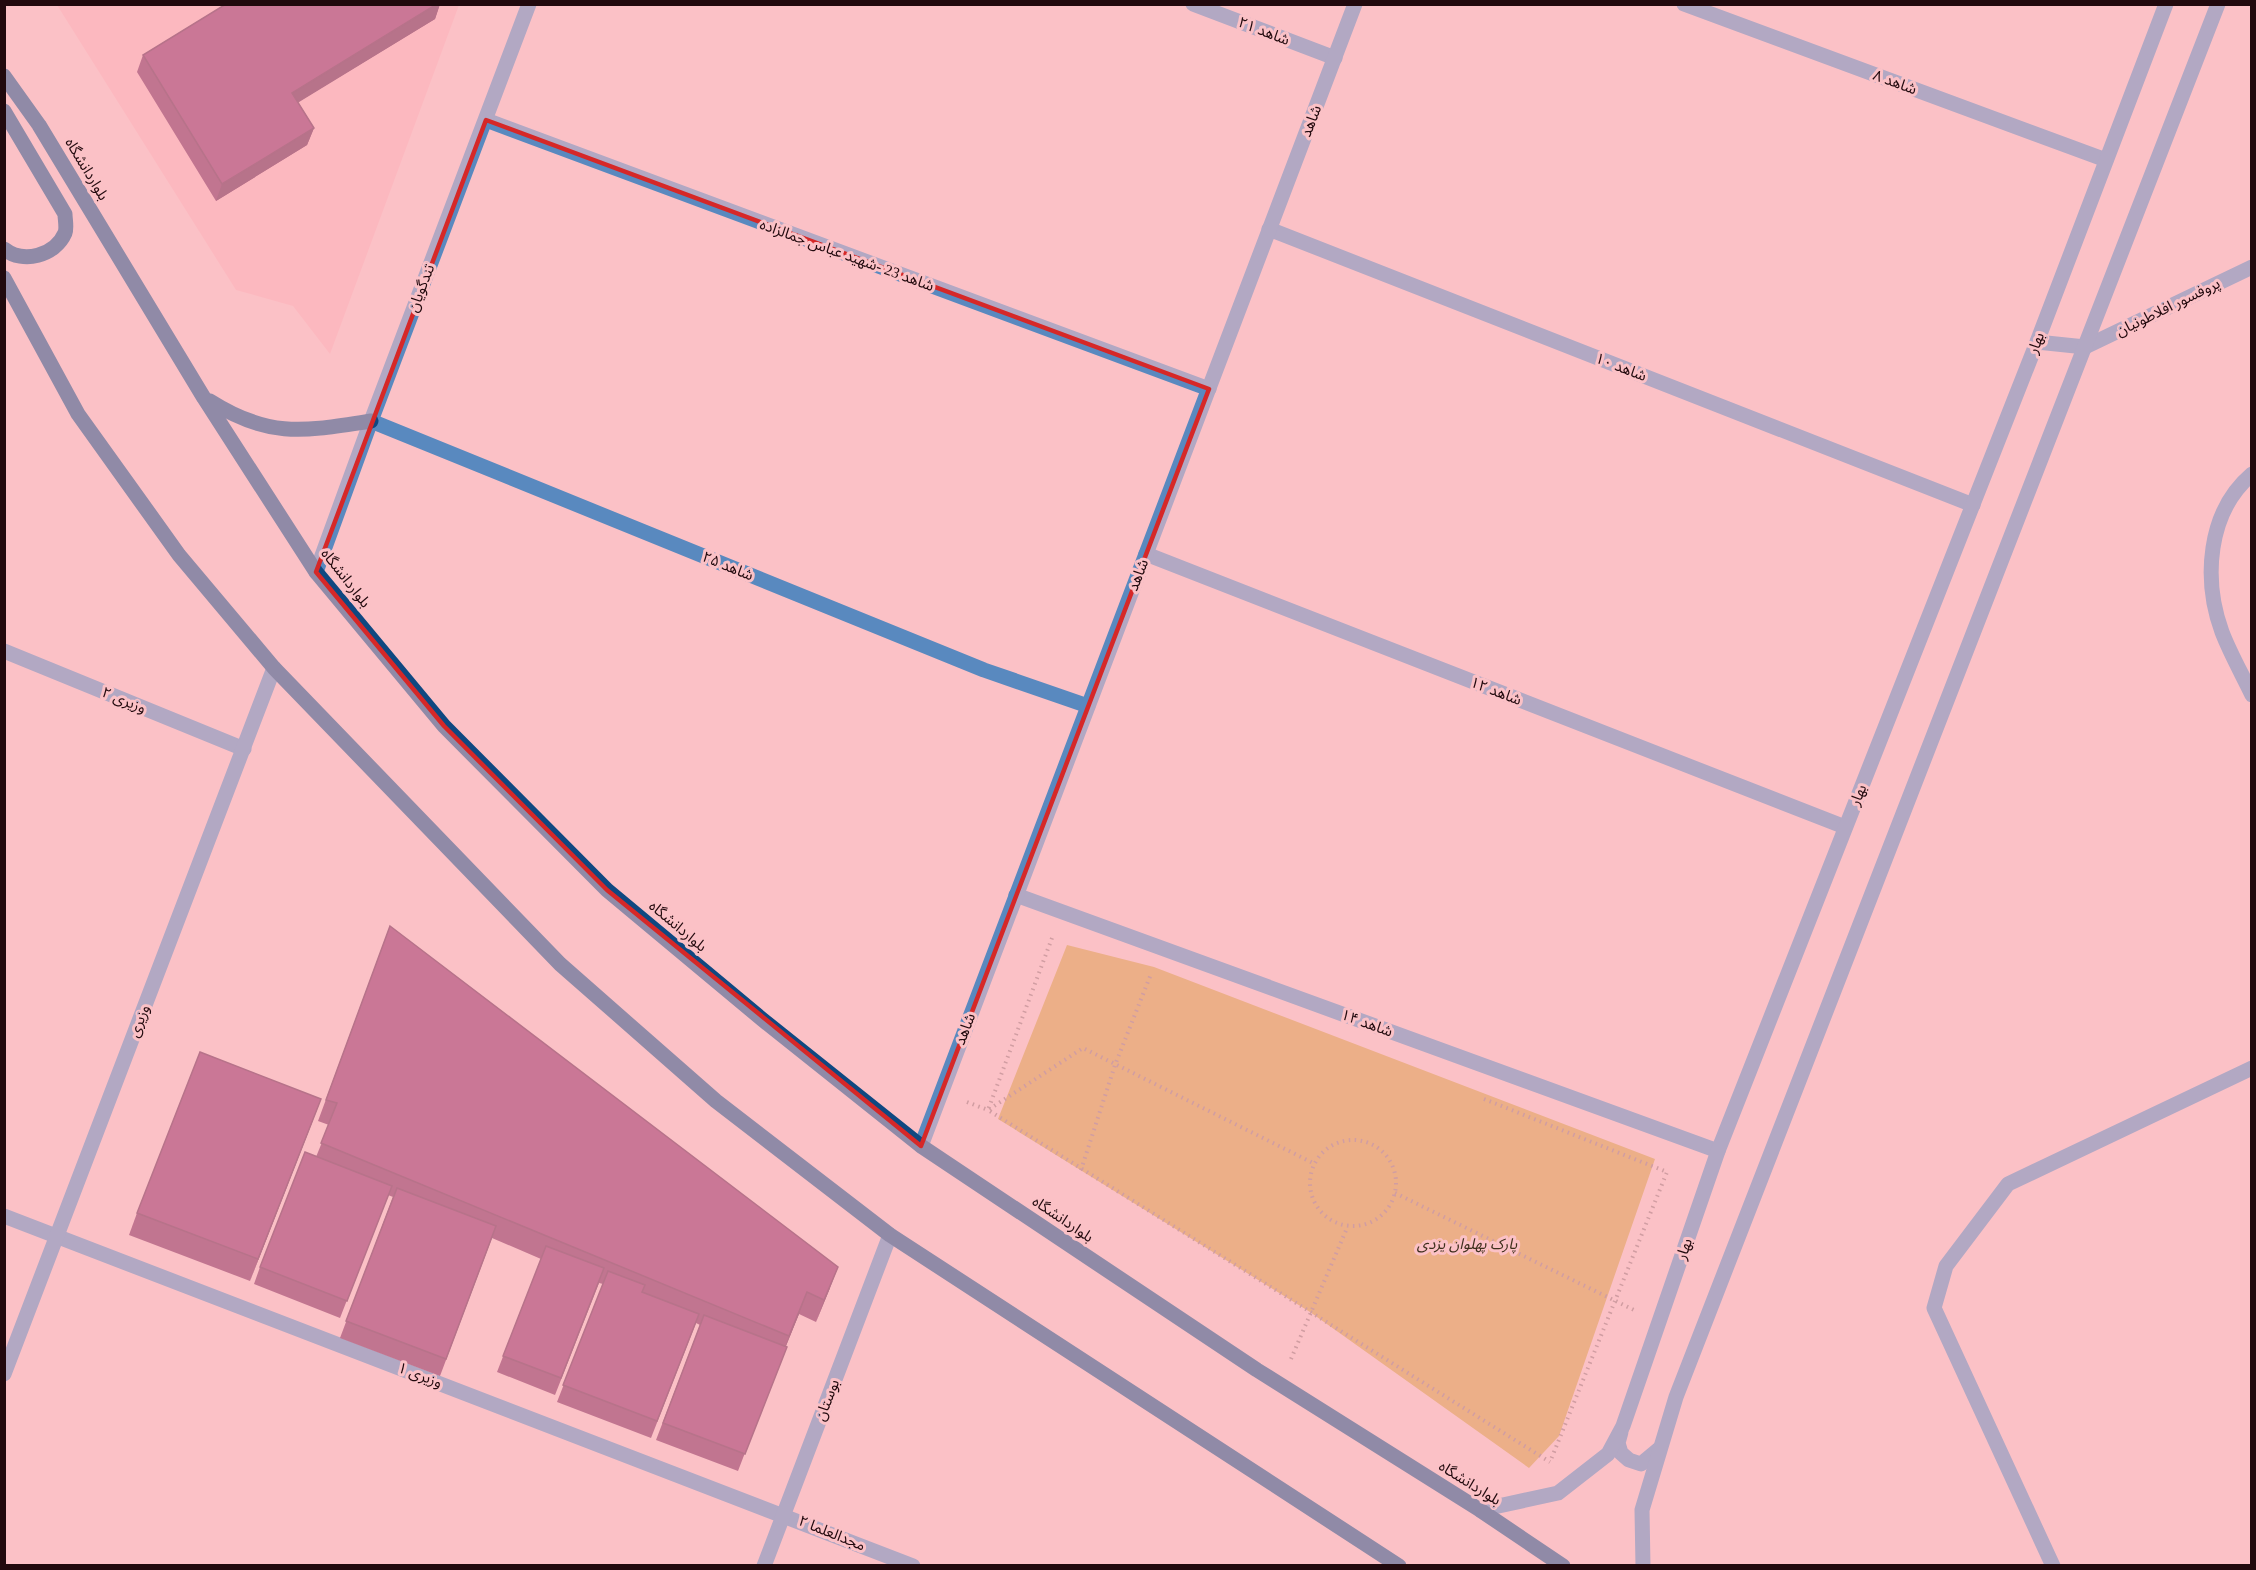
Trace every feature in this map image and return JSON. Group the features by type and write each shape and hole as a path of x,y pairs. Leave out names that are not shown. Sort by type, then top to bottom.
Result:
{"main road":[{"name":"بلواردانشگاه","path":"4,76 39,125 204,398 316,572 444,726 607,890 763,1020 921,1146 1281,1385 1480,1510 1563,1566"},
{"path":"4,111 65,214 65,233 51,250 29,258 11,254 4,249"},
{"path":"4,278 78,414 179,555 274,668 560,964 716,1101 890,1235 1399,1566"},
{"path":"204,398 251,423 275,429 309,430 371,421"}],"street":[{"name":"تندگویان","path":"316,572 529,4"},
{"name":"شاهد ۲۱","path":"1193,4 1335,58"},
{"name":"شاهد","path":"921,1146 1355,4"},
{"name":"شاهد ۸","path":"1684,4 2106,160"},
{"name":"بهار","path":"1480,1510 1558,1493 1608,1454 1623,1426 1718,1152 2037,342 2166,4"},
{"path":"1642,1566 1642,1510 1676,1397 2218,4"},
{"name":"شاهد 23 -شهید عباس جمالزاده","path":"486,120 1209,389"},
{"name":"شاهد ۱۰","path":"1269,230 1973,505"},
{"name":"پروفسور افلاطونیان","path":"2085,347 2252,267"},
{"path":"2037,342 2085,347"},
{"name":"شاهد ۲۵","path":"371,421 984,670 1088,706"},
{"path":"2252,474 2240,484 2214,534 2212,564 2222,631 2252,695"},
{"name":"شاهد ۱۲","path":"1146,554 1845,827"},
{"name":"وزیری ۲","path":"4,651 244,749"},
{"name":"وزیری","path":"4,1374 274,668"},
{"name":"شاهد ۱۴","path":"1016,896 1718,1152"},
{"path":"2053,1566 1934,1308 1946,1266 2008,1184 2252,1068"},
{"name":"وزیری ۱","path":"4,1216 784,1514"},
{"name":"بوستان","path":"764,1566 890,1235"},
{"path":"1623,1426 1618,1443 1621,1454 1629,1460 1641,1464 1660,1448"},
{"name":"مجدالعلما ۲","path":"784,1514 913,1566"}],"path":[{"path":"988,1110 1056,927"},
{"path":"1081,1170 1115,1065 1162,949"},
{"path":"988,1110 1083,1048 1315,1164"},
{"path":"942,1091 988,1110 1550,1462 1667,1172 1481,1098"},
{"path":"1346,1140 1371,1142 1390,1159 1398,1183 1395,1193 1391,1207 1372,1224 1347,1228 1324,1217 1311,1196 1310,1172 1323,1150 1346,1140"},
{"path":"1395,1193 1614,1301 1659,1320"},
{"path":"1281,1385 1347,1228"}],"highlighted area":[{"path":"486,120 1209,389 921,1146 607,890 444,726 316,572"}],"shaded area":[{"path":"57,5 459,5 330,354 293,306 236,290"}],"green space":[{"name":"پارک پهلوان یزدی","path":"1067,945 1154,967 1655,1159 1559,1436 1529,1468 1310,1312 998,1119"}],"building":[{"path":"226,4 437,4 292,93 314,128 222,184 143,55"},
{"path":"390,926 838,1267 824,1300 807,1292 789,1336 321,1143 337,1103 326,1100"},
{"path":"200,1052 321,1099 258,1259 137,1213"},
{"path":"305,1152 392,1186 347,1301 260,1267"},
{"path":"397,1188 496,1226 446,1359 346,1321"},
{"path":"546,1246 604,1268 561,1378 503,1356"},
{"path":"608,1271 645,1285 642,1292 699,1314 657,1421 563,1385"},
{"path":"704,1315 787,1347 745,1454 663,1423"}]}
